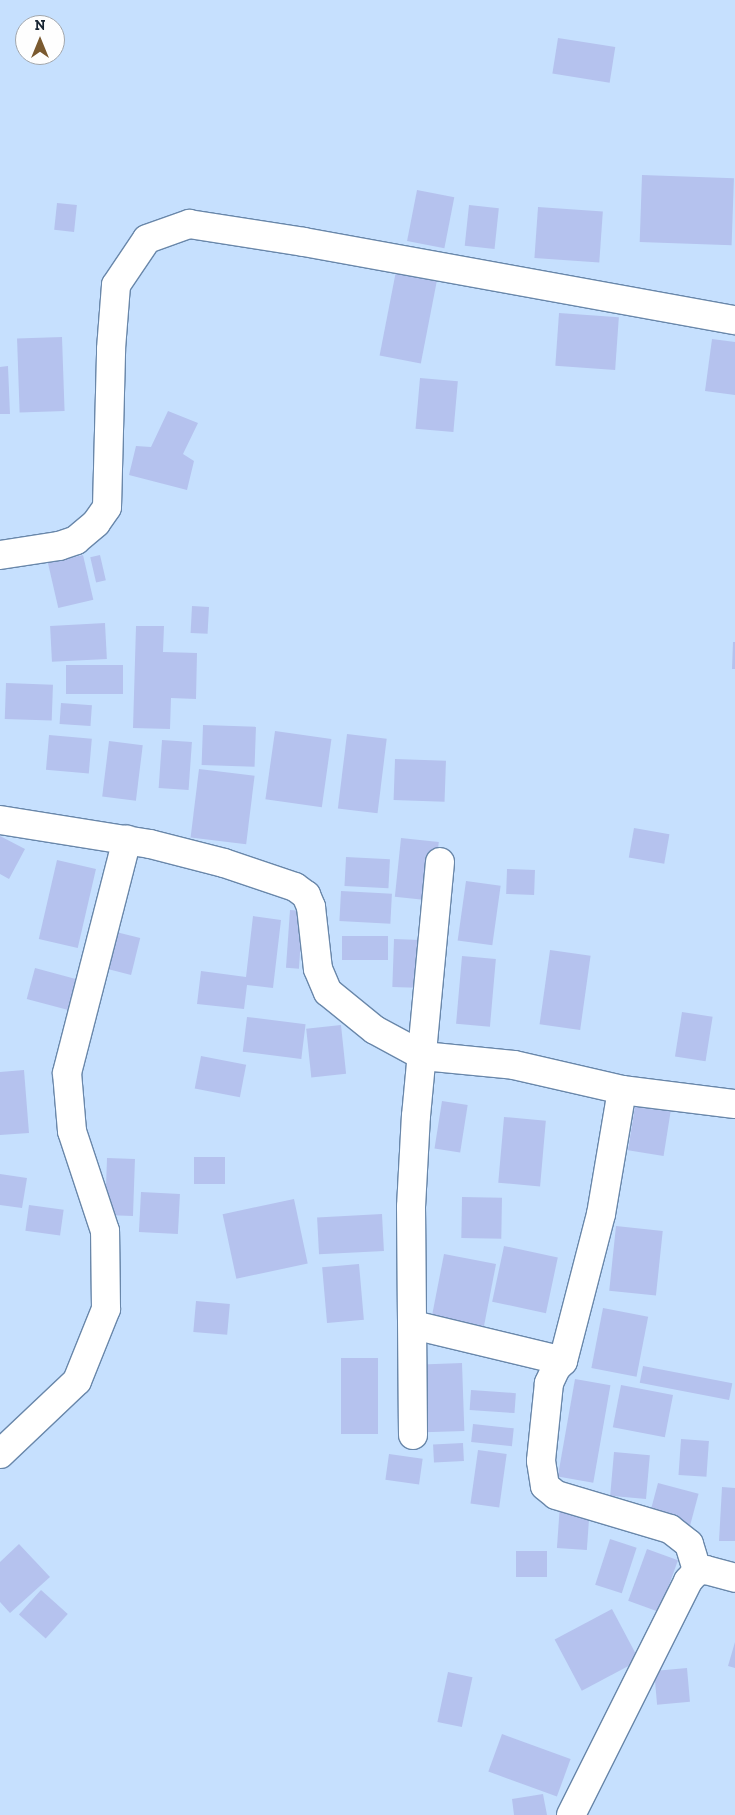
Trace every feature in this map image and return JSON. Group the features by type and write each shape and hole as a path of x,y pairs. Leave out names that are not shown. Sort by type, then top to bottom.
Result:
{"street":[{"path":"0,555 59,546 76,540 96,523 107,507 111,349 116,285 148,239 189,224 304,242 735,320"},
{"path":"0,820 127,840 224,863 295,887 306,895 311,907 318,969 328,992 375,1030 423,1056 514,1065 622,1090 735,1104"},
{"path":"0,1454 77,1381 106,1309 105,1231 72,1130 67,1073 127,840"},
{"path":"414,1435 411,1207 416,1116 440,862"},
{"path":"622,1090 601,1214 563,1361 556,1368 549,1382 540,1461 545,1486 556,1494 670,1529 689,1544 697,1572"},
{"path":"414,1325 563,1361"},
{"path":"697,1572 735,1578"},
{"path":"571,1815 688,1581 697,1572"}],"building":[{"path":"558,38 615,47 610,83 552,74"},
{"path":"642,175 734,178 732,245 640,242"},
{"path":"417,190 454,197 444,248 407,241"},
{"path":"57,203 77,205 74,232 54,230"},
{"path":"469,205 499,208 495,249 465,246"},
{"path":"538,207 603,212 599,262 534,258"},
{"path":"396,271 437,279 421,363 380,355"},
{"path":"559,313 619,317 615,370 555,366"},
{"path":"62,337 65,411 20,413 17,339"},
{"path":"712,339 735,342 735,395 705,391"},
{"path":"8,366 10,414 0,414 0,367"},
{"path":"420,378 458,381 453,432 416,429"},
{"path":"168,411 198,423 183,454 194,461 187,490 129,475 136,446 151,447"},
{"path":"83,555 93,600 58,608 48,563"},
{"path":"100,555 106,580 96,583 90,557"},
{"path":"192,606 209,607 208,634 191,633"},
{"path":"105,623 107,659 52,662 50,626"},
{"path":"136,626 164,626 163,652 197,653 196,699 171,698 170,729 133,728"},
{"path":"733,642 735,642 735,669 732,669"},
{"path":"66,665 123,665 123,694 66,694"},
{"path":"6,683 53,685 52,721 5,719"},
{"path":"61,703 92,705 90,726 60,724"},
{"path":"203,725 256,727 255,767 202,765"},
{"path":"275,731 331,739 322,807 265,799"},
{"path":"347,734 387,739 378,813 338,808"},
{"path":"49,735 92,739 89,774 46,770"},
{"path":"162,740 192,742 189,790 159,788"},
{"path":"109,741 143,745 136,801 102,797"},
{"path":"395,759 446,761 445,802 394,800"},
{"path":"199,769 255,776 246,844 191,837"},
{"path":"634,828 669,834 664,864 629,858"},
{"path":"0,836 25,849 9,879 0,874"},
{"path":"401,838 439,842 433,901 395,897"},
{"path":"346,857 390,859 388,888 344,886"},
{"path":"57,860 96,869 78,948 39,939"},
{"path":"507,869 535,870 534,895 506,894"},
{"path":"466,881 501,886 492,945 458,940"},
{"path":"341,891 392,894 390,924 339,921"},
{"path":"290,910 303,911 299,969 286,968"},
{"path":"253,916 281,920 273,988 247,985 244,1009 197,1004 201,971 246,977"},
{"path":"116,932 140,938 131,975 107,969"},
{"path":"342,936 388,936 388,960 342,960"},
{"path":"394,939 427,940 425,988 392,987"},
{"path":"550,950 591,956 580,1030 540,1024"},
{"path":"462,956 496,959 490,1027 456,1024"},
{"path":"35,968 79,980 71,1011 27,999"},
{"path":"682,1012 713,1017 706,1061 675,1056"},
{"path":"247,1017 306,1024 301,1059 243,1052"},
{"path":"341,1025 346,1074 311,1077 306,1029"},
{"path":"201,1056 246,1065 240,1097 195,1088"},
{"path":"24,1070 29,1133 0,1135 0,1072"},
{"path":"636,1100 672,1106 664,1156 628,1150"},
{"path":"442,1101 468,1105 460,1152 434,1148"},
{"path":"504,1117 546,1121 540,1186 498,1183"},
{"path":"194,1157 225,1157 225,1184 194,1184"},
{"path":"107,1158 135,1159 133,1216 105,1215"},
{"path":"0,1174 27,1178 22,1208 0,1205"},
{"path":"141,1192 180,1194 178,1234 139,1232"},
{"path":"462,1197 502,1198 501,1239 461,1238"},
{"path":"294,1199 308,1264 236,1279 223,1214"},
{"path":"29,1205 64,1210 60,1236 25,1231"},
{"path":"382,1214 384,1251 319,1254 317,1217"},
{"path":"616,1226 663,1231 656,1296 609,1291"},
{"path":"504,1246 558,1257 546,1313 492,1302"},
{"path":"444,1254 496,1264 484,1326 432,1316"},
{"path":"359,1264 364,1320 327,1323 322,1267"},
{"path":"196,1301 230,1304 227,1335 193,1332"},
{"path":"603,1308 648,1317 637,1377 591,1368"},
{"path":"341,1358 378,1358 378,1434 341,1434"},
{"path":"462,1363 464,1431 424,1432 422,1364"},
{"path":"643,1366 732,1383 729,1400 640,1383"},
{"path":"575,1379 610,1385 593,1483 558,1476"},
{"path":"621,1385 673,1395 665,1437 613,1427"},
{"path":"471,1390 516,1393 514,1413 470,1410"},
{"path":"473,1424 514,1428 512,1446 471,1442"},
{"path":"681,1439 709,1441 706,1477 678,1475"},
{"path":"463,1443 464,1461 434,1463 433,1445"},
{"path":"478,1450 507,1454 499,1508 470,1503"},
{"path":"614,1452 650,1455 646,1499 610,1496"},
{"path":"389,1454 423,1459 419,1484 385,1480"},
{"path":"658,1483 699,1494 690,1526 649,1515"},
{"path":"722,1487 735,1488 735,1541 719,1541"},
{"path":"560,1504 590,1506 587,1550 557,1548"},
{"path":"610,1539 637,1548 622,1593 595,1585"},
{"path":"19,1544 50,1577 10,1613 0,1602 0,1562"},
{"path":"647,1549 678,1560 659,1612 628,1601"},
{"path":"516,1551 547,1551 547,1577 516,1577"},
{"path":"41,1590 68,1614 46,1639 19,1615"},
{"path":"612,1609 639,1660 582,1691 555,1640"},
{"path":"735,1642 735,1668 728,1666"},
{"path":"687,1668 690,1702 657,1705 654,1671"},
{"path":"448,1672 472,1677 462,1727 437,1722"},
{"path":"502,1734 571,1759 557,1797 488,1772"},
{"path":"543,1794 547,1815 514,1815 512,1799"}]}
